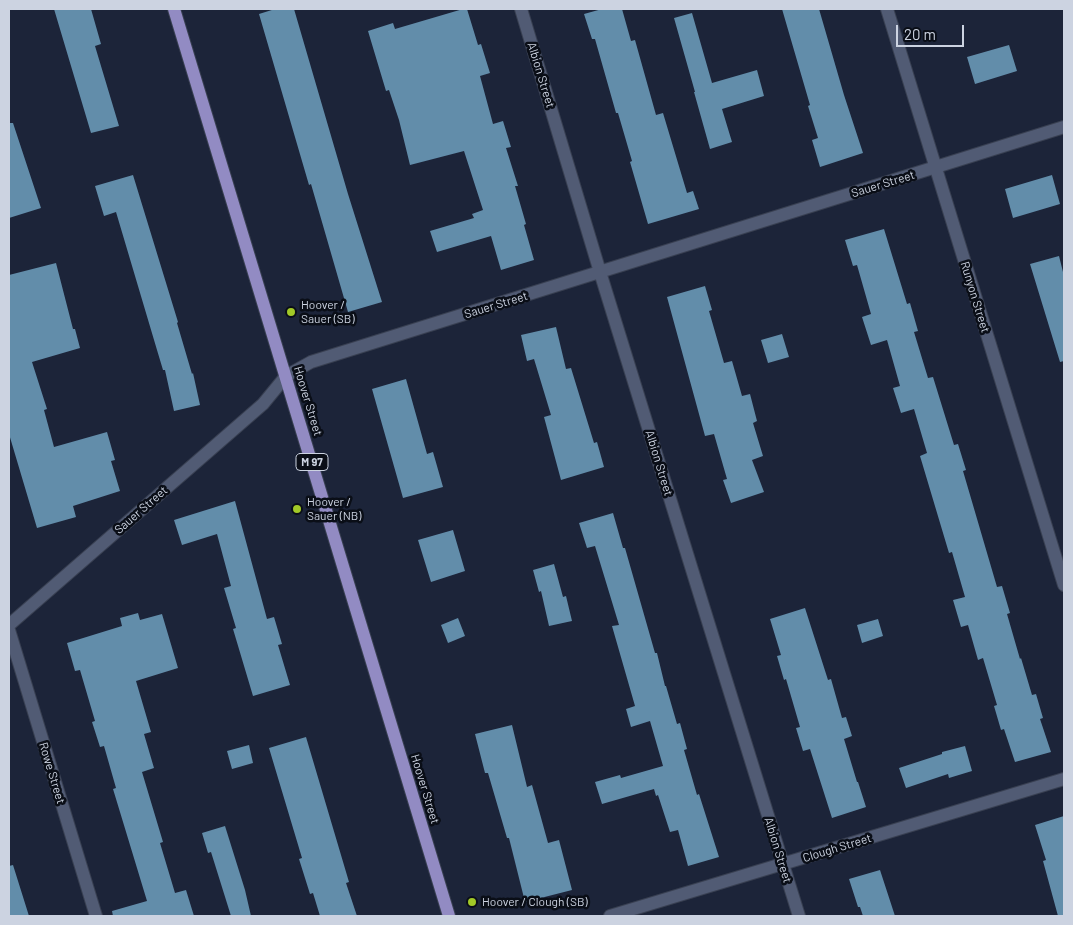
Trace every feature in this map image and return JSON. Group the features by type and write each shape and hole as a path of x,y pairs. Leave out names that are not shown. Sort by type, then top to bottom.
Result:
{"main road":[{"name":"Hoover Street","path":"174,9 449,916"}],"street":[{"name":"Albion Street","path":"521,9 600,272 799,916"},
{"name":"Runyon Street","path":"888,9 935,168 1064,585"},
{"name":"Sauer Street","path":"9,624 263,404 286,376 311,362 1064,127"},
{"name":"Rowe Street","path":"9,630 96,916"},
{"name":"Clough Street","path":"610,916 1064,779"}],"building":[{"path":"54,9 91,9 101,44 95,46 119,126 91,133"},
{"path":"275,9 294,9 382,302 348,312 259,14"},
{"path":"467,9 478,45 481,44 490,73 480,76 493,124 503,121 511,147 506,148 518,186 515,186 534,260 501,270 491,236 437,252 430,231 474,218 472,214 483,210 464,151 410,165 399,120 389,90 386,91 368,31 393,23 395,29"},
{"path":"602,9 622,9 631,41 635,40 656,115 663,113 687,193 693,191 699,209 648,224 618,113 616,113 595,39 592,39 584,14"},
{"path":"782,9 819,9 863,153 820,167 812,140 818,138"},
{"path":"692,13 712,83 757,70 764,96 722,109 732,142 710,149 674,18"},
{"path":"1009,45 1017,71 975,84 967,57"},
{"path":"9,123 13,123 41,208 9,218"},
{"path":"133,175 193,373 200,405 174,411 165,370 163,370 116,212 104,216 95,186"},
{"path":"1052,175 1060,204 1013,218 1005,189"},
{"path":"884,229 907,304 910,303 918,331 914,332 928,378 933,377 954,445 958,444 966,470 963,471 997,587 1002,586 1010,613 1007,614 1020,659 1032,695 1036,694 1043,718 1040,719 1051,752 1015,762 1004,729 1001,730 994,706 997,705 983,658 978,660 968,625 961,627 953,600 965,597 952,552 949,553 920,456 927,453 914,409 901,413 893,388 900,386 887,340 871,345 862,317 871,314 857,265 853,266 845,240"},
{"path":"1059,256 1064,276 1064,361 1060,362 1030,264"},
{"path":"56,263 73,329 75,329 80,348 32,362 47,409 44,410 54,447 107,432 115,460 111,461 120,491 73,506 76,517 37,528 9,434 9,275"},
{"path":"705,286 712,310 709,311 724,363 732,361 742,396 750,394 757,421 753,423 763,456 752,460 764,492 731,503 723,480 727,479 714,434 705,436 667,297"},
{"path":"556,327 566,369 571,368 594,443 597,442 604,467 561,480 544,417 551,415 534,359 527,361 521,335"},
{"path":"782,334 789,357 768,363 761,340"},
{"path":"406,379 427,454 433,452 443,487 403,498 372,389"},
{"path":"235,501 267,619 274,617 282,644 278,645 290,685 253,696 233,629 236,628 224,588 231,586 217,534 182,545 174,520"},
{"path":"613,513 677,724 680,723 687,749 684,750 697,795 699,794 719,857 688,866 678,830 670,832 658,795 656,796 654,789 602,804 595,782 620,775 621,778 663,766 650,721 631,727 626,709 635,706 612,626 619,625 595,546 587,548 579,523"},
{"path":"453,530 465,571 431,582 418,540"},
{"path":"554,564 563,597 566,596 572,621 549,626 541,591 539,592 533,570"},
{"path":"805,608 828,680 831,679 842,718 846,717 852,736 844,739 866,807 832,818 810,749 803,751 796,728 800,727 777,656 781,655 770,619"},
{"path":"138,613 140,620 162,614 178,668 136,681 151,732 144,734 154,768 142,772 163,842 160,843 175,893 186,890 194,916 113,916 112,911 147,901 113,789 116,788 104,746 100,747 92,722 95,721 80,670 75,671 67,643 122,626 120,618"},
{"path":"458,618 465,636 448,643 441,625"},
{"path":"878,619 883,636 862,643 857,625"},
{"path":"512,725 527,787 532,785 548,843 559,840 572,890 525,902 509,838 507,838 488,773 485,773 475,734"},
{"path":"306,737 349,882 346,883 357,916 320,916 313,893 310,894 299,859 302,858 269,748"},
{"path":"249,745 253,763 232,769 227,751"},
{"path":"965,746 972,771 949,778 948,774 906,788 899,768 942,754 942,752"},
{"path":"1064,816 1064,916 1058,916 1043,861 1046,860 1035,825"},
{"path":"225,826 251,916 231,916 211,852 208,853 202,833"},
{"path":"13,865 29,916 9,916 9,866"},
{"path":"880,870 895,916 863,916 849,879"}],"place":[{"name":"Hoover / Sauer (SB)","path":"291,312"},
{"name":"Hoover / Sauer (NB)","path":"297,509"},
{"name":"Hoover / Clough (SB)","path":"472,902"}]}
